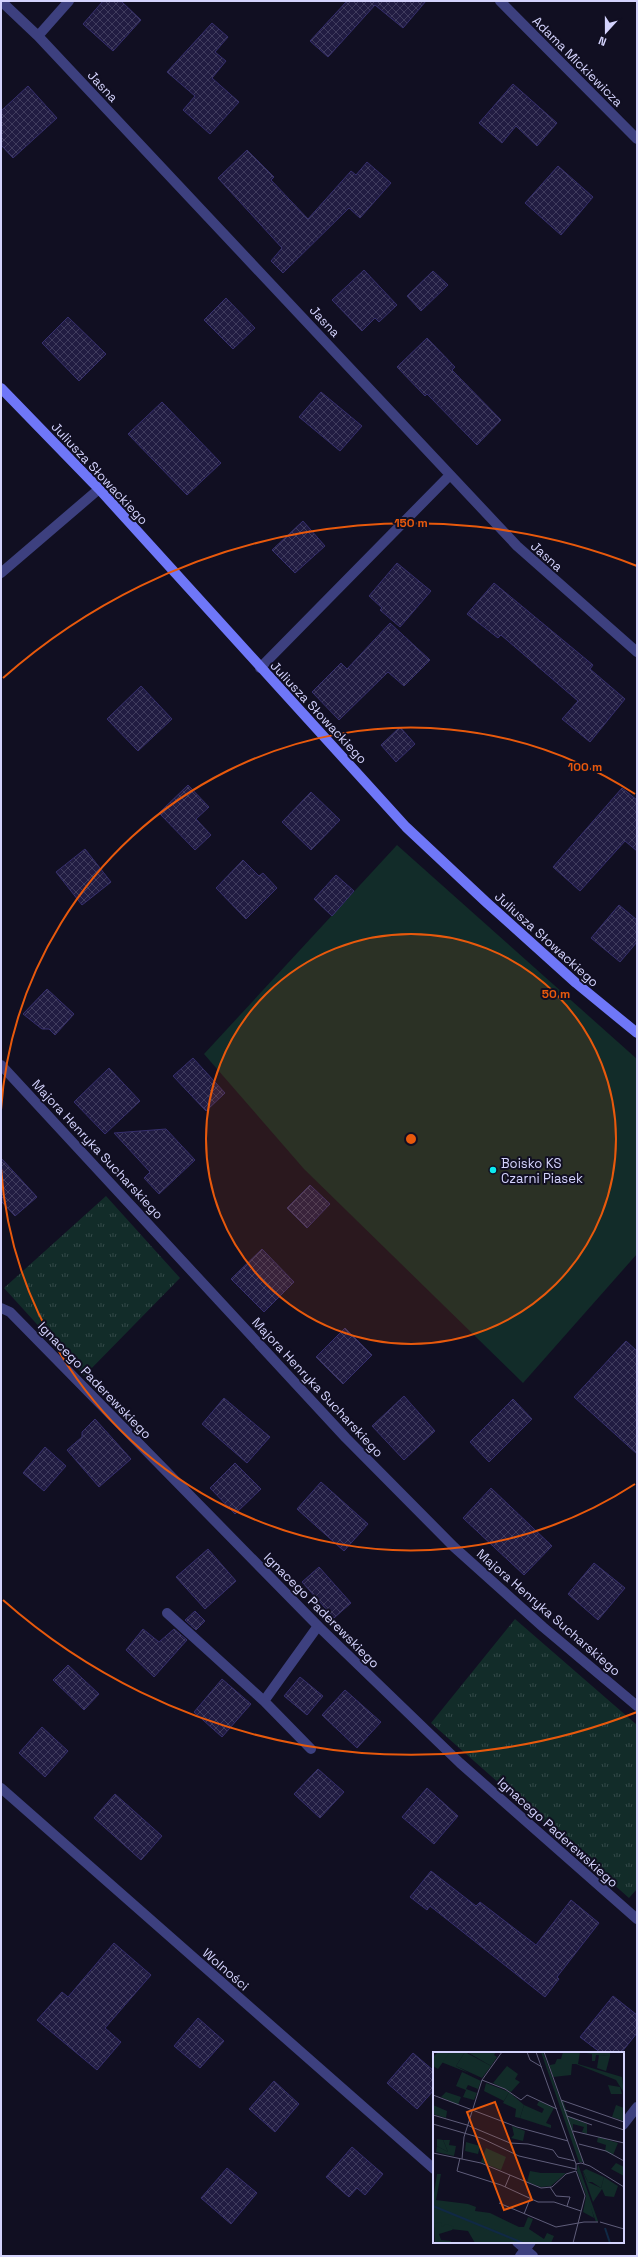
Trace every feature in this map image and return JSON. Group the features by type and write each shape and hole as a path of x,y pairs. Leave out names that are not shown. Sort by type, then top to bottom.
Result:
{"street":[{"name":"Jasna","path":"1,1 38,36 517,546 637,652"},
{"path":"38,36 69,1"},
{"name":"Adama Mickiewicza","path":"500,1 637,138"},
{"name":"Juliusza Słowackiego","path":"1,388 99,489 406,827 576,983 637,1033"},
{"path":"260,668 450,474"},
{"path":"1,573 99,489"},
{"name":"Majora Henryka Sucharskiego","path":"1,1065 357,1448 454,1547 543,1627 637,1706"},
{"name":"Ignacego Paderewskiego","path":"1,1308 10,1312 318,1626 460,1763 637,1919"},
{"path":"167,1613 264,1701 311,1749"},
{"path":"264,1701 318,1626"},
{"name":"Wolności","path":"1,1788 433,2168"},
{"path":"624,2124 637,2107"},
{"path":"518,2243 528,2251"}],"green space":[{"name":"Boisko KS Czarni Piasek","path":"397,845 637,1059 637,1254 523,1383 304,1169 204,1054"},
{"path":"106,1196 180,1278 84,1376 4,1288"},
{"path":"515,1619 637,1725 637,1889 629,1898 431,1723"}],"building":[{"path":"103,1 121,1 141,20 113,51 83,24"},
{"path":"347,1 426,1 403,28 375,5 328,57 310,41"},
{"path":"212,23 228,37 215,52 226,61 212,78 239,102 210,134 183,110 195,96 167,72"},
{"path":"513,84 557,123 537,146 516,126 502,143 479,123"},
{"path":"28,86 57,118 13,158 1,145 1,111"},
{"path":"247,150 274,177 271,180 308,219 351,171 356,175 367,162 391,183 360,218 349,208 283,273 271,261 282,248 218,178"},
{"path":"558,166 593,197 561,235 525,203"},
{"path":"364,270 397,305 379,322 375,318 362,331 332,300"},
{"path":"433,271 448,285 421,311 407,296"},
{"path":"226,298 255,328 233,349 204,320"},
{"path":"68,317 106,354 79,381 42,343"},
{"path":"427,338 455,367 452,370 501,420 477,445 427,394 425,396 397,367"},
{"path":"321,392 362,426 340,451 299,417"},
{"path":"162,402 221,463 187,495 128,434"},
{"path":"303,521 325,546 295,573 272,550"},
{"path":"397,563 431,591 400,627 380,610 382,608 369,596"},
{"path":"494,583 593,665 590,669 625,699 590,742 562,719 578,701 501,635 498,638 467,614"},
{"path":"390,623 430,660 404,686 388,672 339,720 312,692 341,663 347,669"},
{"path":"141,686 172,719 138,751 107,719"},
{"path":"400,727 415,744 396,762 381,745"},
{"path":"188,785 209,807 196,819 211,835 195,850 159,813"},
{"path":"622,788 637,800 637,851 625,841 580,891 553,867"},
{"path":"311,792 340,820 311,850 282,822"},
{"path":"85,849 111,882 82,905 56,872"},
{"path":"243,860 259,876 263,873 277,888 246,919 216,888"},
{"path":"336,875 354,891 332,916 314,899"},
{"path":"619,905 637,920 637,942 620,962 591,938"},
{"path":"47,989 74,1014 55,1035 49,1029 42,1029 23,1014"},
{"path":"193,1058 225,1093 206,1111 173,1076"},
{"path":"109,1068 140,1101 105,1134 74,1102"},
{"path":"166,1129 195,1160 159,1194 144,1178 150,1172 114,1133"},
{"path":"1,1158 37,1197 15,1216 1,1201"},
{"path":"310,1185 330,1204 307,1228 287,1208"},
{"path":"262,1249 294,1282 264,1312 231,1279"},
{"path":"345,1328 372,1355 343,1384 316,1357"},
{"path":"626,1341 637,1351 637,1454 574,1397"},
{"path":"404,1396 435,1431 404,1460 372,1426"},
{"path":"224,1398 270,1437 247,1463 202,1424"},
{"path":"513,1399 532,1419 489,1462 470,1442"},
{"path":"95,1419 131,1459 99,1487 67,1450 82,1437 82,1432"},
{"path":"45,1447 66,1466 44,1491 23,1473"},
{"path":"235,1463 261,1489 235,1514 210,1488"},
{"path":"321,1482 368,1524 344,1551 297,1509"},
{"path":"491,1488 552,1546 524,1575 463,1518"},
{"path":"208,1549 236,1581 205,1609 176,1577"},
{"path":"594,1563 625,1588 598,1620 568,1594"},
{"path":"319,1567 351,1603 334,1618 302,1582"},
{"path":"195,1611 205,1621 196,1630 185,1620"},
{"path":"143,1629 159,1642 174,1629 187,1640 154,1677 126,1650"},
{"path":"68,1665 99,1694 84,1710 53,1680"},
{"path":"300,1677 323,1696 307,1715 284,1696"},
{"path":"222,1679 251,1704 222,1737 194,1712"},
{"path":"345,1690 381,1722 357,1748 322,1715"},
{"path":"42,1727 68,1751 45,1777 19,1753"},
{"path":"318,1769 344,1792 320,1818 294,1794"},
{"path":"427,1788 458,1816 434,1844 402,1817"},
{"path":"115,1794 162,1836 141,1860 94,1818"},
{"path":"431,1871 476,1906 480,1902 536,1945 571,1900 599,1923 557,1977 559,1979 545,1997 430,1906 427,1910 410,1897"},
{"path":"114,1943 151,1975 105,2028 121,2042 97,2070 37,2020 62,1992 68,1997"},
{"path":"613,1996 637,2015 637,2033 622,2052 600,2052 580,2037"},
{"path":"198,2018 224,2041 200,2068 174,2046"},
{"path":"413,2053 433,2070 433,2091 417,2109 387,2083"},
{"path":"274,2081 299,2104 275,2132 249,2109"},
{"path":"352,2147 383,2174 365,2195 357,2188 349,2197 326,2177"},
{"path":"227,2168 257,2193 231,2224 201,2198"}],"place":[{"name":"Boisko KS Czarni Piasek","path":"493,1170"}]}
